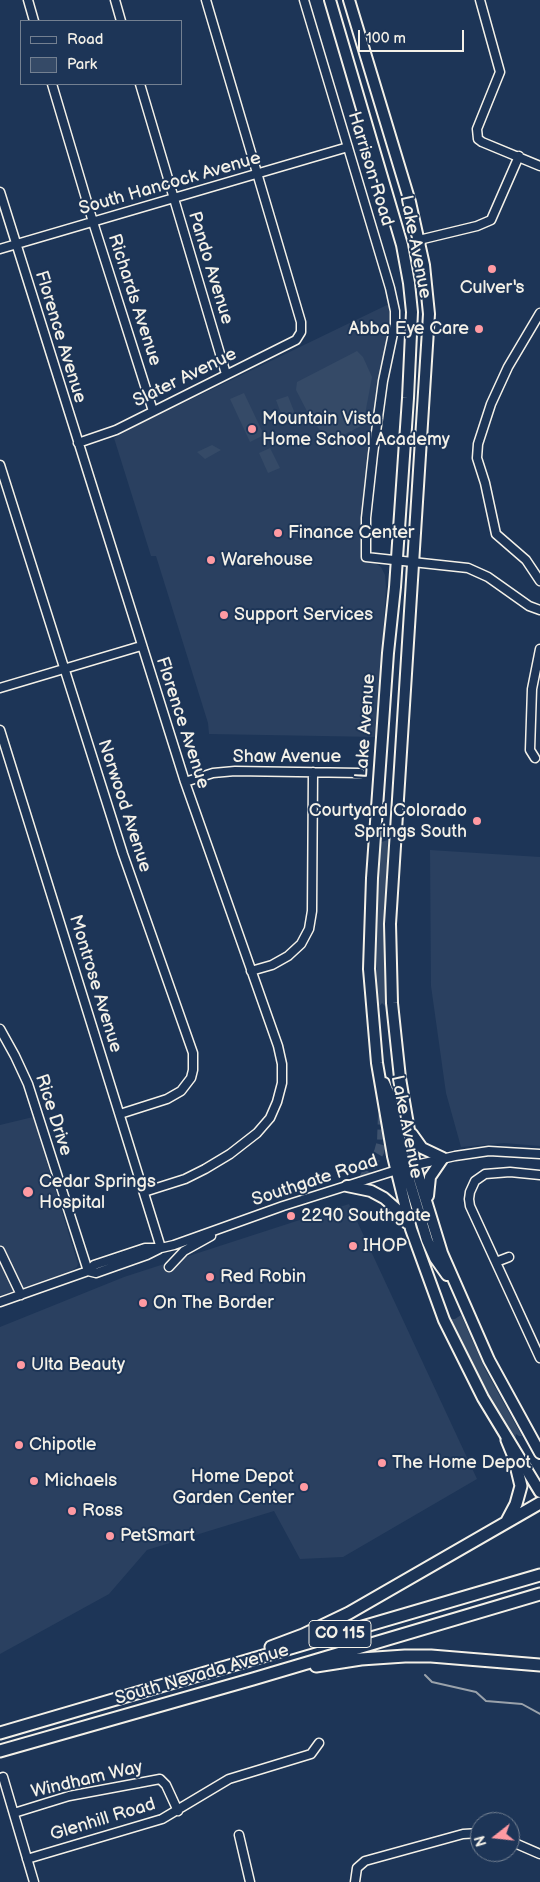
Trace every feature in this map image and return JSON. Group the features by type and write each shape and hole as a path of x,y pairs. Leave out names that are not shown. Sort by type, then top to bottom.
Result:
{"highway":[{"path":"507,1440 514,1457 521,1486 516,1504 507,1522"},
{"path":"158,1687 303,1635 327,1624 540,1504"},
{"name":"South Nevada Avenue","path":"0,1733 540,1576"},
{"name":"South Nevada Avenue","path":"0,1751 254,1679 540,1594"},
{"path":"254,1679 361,1659 405,1656 431,1656 540,1664"}],"main road":[{"name":"Lake Avenue","path":"330,0 390,198 402,245 412,312 370,928 369,970 378,1071 406,1167 429,1210 442,1253 458,1292 488,1360 540,1453"},
{"name":"Lake Avenue","path":"349,0 410,202 424,264 429,314 414,562 399,757 390,924 392,1003 400,1078 408,1126 406,1167 412,1229 444,1320 483,1398 540,1492"},
{"path":"408,1126 422,1148 443,1158 430,1177 427,1194 429,1210"},
{"path":"406,1167 427,1240 435,1258 458,1292"},
{"path":"347,1186 371,1191 384,1198 400,1212 412,1229"}],"street":[{"path":"28,0 34,20"},
{"path":"115,0 121,20"},
{"path":"206,0 257,173"},
{"name":"Harrison Road","path":"304,0 390,288 395,312 373,454 366,518 366,557 396,560"},
{"path":"480,0 500,72 477,134 482,142 540,166"},
{"name":"Richards Avenue","path":"52,85 93,222 153,411"},
{"name":"Pando Avenue","path":"140,85 226,374"},
{"name":"South Hancock Avenue","path":"0,249 348,146"},
{"path":"419,240 477,226 491,220 518,156"},
{"name":"Slater Avenue","path":"78,443 116,430 296,340 301,332 301,322 257,173"},
{"name":"Florence Avenue","path":"0,192 185,782 280,1055 282,1083 274,1110 257,1133 230,1154 194,1175 144,1192"},
{"path":"540,313 508,367 491,404 477,452 478,464 485,483 496,534 526,560 540,581"},
{"name":"Norwood Avenue","path":"0,465 123,854 193,1053 193,1070 187,1084 181,1091 166,1099 120,1114"},
{"path":"396,560 468,568 497,582 529,606 540,610"},
{"path":"0,688 141,646"},
{"path":"534,758 530,750 532,699 540,649"},
{"name":"Montrose Avenue","path":"0,730 161,1248"},
{"name":"Shaw Avenue","path":"185,782 224,771 360,772"},
{"path":"251,971 272,965 288,956 300,944 309,929 312,911 313,772"},
{"name":"Rice Drive","path":"0,1029 16,1056 28,1084 88,1271"},
{"name":"Southgate Road","path":"0,1302 88,1271 96,1273 147,1256 161,1248 406,1167 443,1158 488,1151 540,1154"},
{"path":"539,1355 470,1206 470,1192 479,1177 494,1172 540,1175"},
{"path":"168,1267 184,1251 226,1227"},
{"path":"0,1251 21,1295"},
{"path":"496,1262 509,1257"},
{"name":"Glenhill Road","path":"27,1859 153,1822 178,1811 229,1779 311,1754 319,1743"},
{"path":"3,1777 34,1882"},
{"name":"Windham Way","path":"14,1813 69,1796 160,1778 166,1785 178,1811"},
{"path":"354,1882 357,1868 370,1859 470,1834"},
{"path":"239,1835 250,1882"},
{"path":"520,1845 540,1854"}],"shaded area":[{"path":"389,304 389,320 368,463 361,533 362,561 375,563 381,567 385,575 386,587 377,737 209,734 208,723 156,556 151,556 114,438"},
{"path":"430,850 540,857 540,1146 504,1143 461,1147 446,1093 431,986"},
{"name":"Cedar Springs Hospital","path":"33,1117 78,1264 71,1271 0,1296 0,1125"},
{"path":"349,1204 477,1479 343,1557 300,1559 274,1511 147,1550 109,1594 0,1654 0,1327 124,1277"}],"green space":[{"path":"357,351 363,357 372,377 363,425 331,441 327,440 309,415 296,390 297,382"},
{"path":"244,393 264,435 250,442 230,399"},
{"path":"288,396 297,419 285,424 276,400"},
{"path":"212,445 221,450 205,459 197,452"},
{"path":"270,448 280,468 268,473 259,453"},
{"path":"388,840 385,921 387,1008 382,1003 377,1009 376,928 378,884 381,842"},
{"path":"461,1315 485,1369 522,1436 516,1434 515,1440 480,1378 451,1319"}],"waterway":[{"path":"425,1675 432,1682 476,1692 486,1701 522,1704 540,1714"}],"tunnel":[{"path":"363,1180 379,1152 382,1141 383,1114"}],"place":[{"name":"Culver's","path":"492,269"},
{"name":"Abba Eye Care","path":"479,329"},
{"name":"Mountain Vista Home School Academy","path":"252,429"},
{"name":"Finance Center","path":"278,533"},
{"name":"Warehouse","path":"211,560"},
{"name":"Support Services","path":"224,615"},
{"name":"Courtyard Colorado Springs South","path":"477,821"},
{"name":"Cedar Springs Hospital","path":"28,1192"},
{"name":"2290 Southgate","path":"291,1216"},
{"name":"IHOP","path":"353,1246"},
{"name":"Red Robin","path":"210,1277"},
{"name":"On The Border","path":"143,1303"},
{"name":"Ulta Beauty","path":"21,1365"},
{"name":"Chipotle","path":"19,1445"},
{"name":"The Home Depot","path":"382,1463"},
{"name":"Michaels","path":"34,1481"},
{"name":"Home Depot Garden Center","path":"304,1487"},
{"name":"Ross","path":"72,1511"},
{"name":"PetSmart","path":"110,1536"}]}
